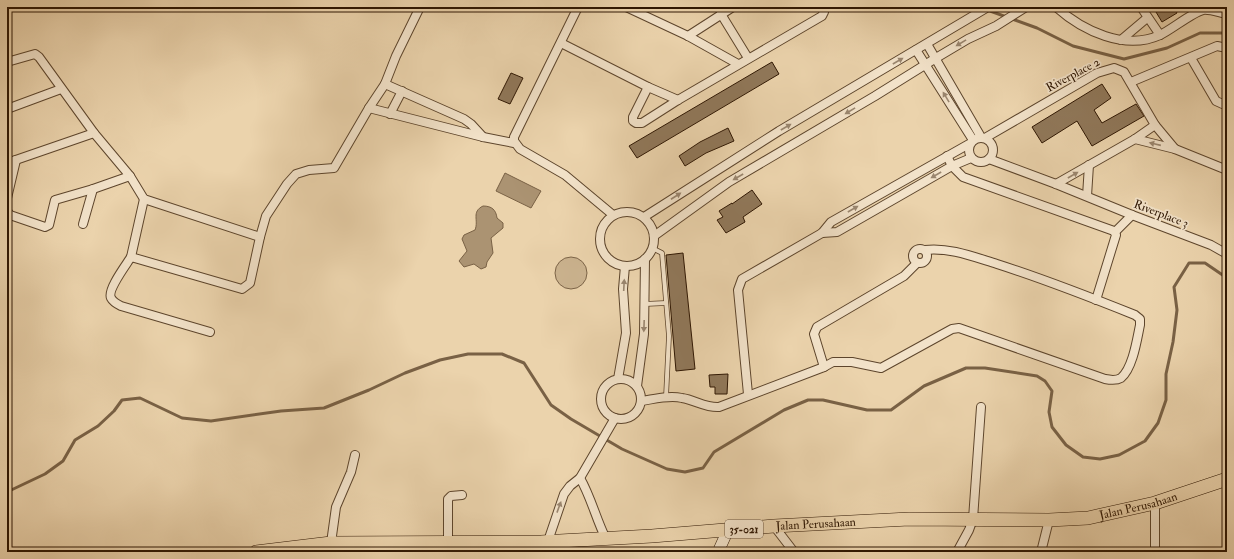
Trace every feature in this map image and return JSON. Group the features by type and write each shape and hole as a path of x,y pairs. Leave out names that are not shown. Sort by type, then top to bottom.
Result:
{"main road":[{"name":"Jalan Perusahaan","path":"256,552 331,543 348,547 448,543 487,547 543,545 774,526 909,519 1049,520 1088,518 1155,503 1227,479"}],"street":[{"path":"131,256 242,289 250,284 266,216 287,184 296,174 309,170 334,168 369,108 385,84 396,56 420,7"},
{"path":"514,143 514,137 578,7"},
{"path":"626,7 688,36 738,64"},
{"path":"688,36 733,7"},
{"path":"648,87 633,117 634,123 642,123 748,58 822,16 824,12 822,7"},
{"path":"644,217 779,131 988,7"},
{"path":"654,236 729,182 968,39 996,26 1026,7"},
{"path":"1056,7 1092,30 1121,40 1139,41 1160,35 1201,9 1227,14"},
{"path":"1141,7 1147,18 1160,35"},
{"path":"721,14 748,58"},
{"path":"1121,40 1147,18"},
{"path":"561,43 648,87 678,100"},
{"path":"927,44 983,138"},
{"path":"1131,82 1217,46 1227,48"},
{"path":"748,394 738,285 746,276 822,233 831,222 971,142 983,138 989,140 993,148 993,152 989,159 978,162 971,158 969,154 971,142 926,64 916,50"},
{"path":"7,62 35,54 94,134 130,176 144,199 260,237"},
{"path":"1191,58 1216,101 1227,106"},
{"name":"Riverplace 2","path":"983,138 1103,70 1114,68 1121,70 1131,82 1155,125 1175,149"},
{"path":"385,84 464,119 483,137"},
{"path":"7,109 61,89"},
{"path":"390,114 402,91"},
{"path":"369,108 483,137 514,143 520,149 565,175 612,215"},
{"path":"1056,184 1135,139 1155,125"},
{"path":"7,163 94,134"},
{"path":"1135,139 1175,149 1227,170"},
{"path":"947,156 952,166 963,177 1115,232"},
{"path":"822,233 837,232 952,166 971,158"},
{"name":"Riverplace 3","path":"989,159 1210,245 1227,254"},
{"path":"7,198 16,160"},
{"path":"1087,196 1089,165"},
{"path":"7,210 10,215 45,227 49,225 55,200 93,190 130,176"},
{"path":"83,224 93,190"},
{"path":"144,199 131,256 111,290 110,297 114,302 121,306 210,332"},
{"path":"628,212 644,217 649,223 654,236 652,248 645,259 639,263 625,266 609,260 600,246 601,228 612,215 628,212"},
{"path":"1096,300 1116,235 1115,232 1132,215"},
{"path":"642,401 666,397 681,397 715,407 727,404 748,394 824,367 833,362 852,362 881,368 952,329 959,328 1106,379 1116,380 1121,378 1128,368 1134,352 1140,319 1096,300 1035,277 976,258 940,249 925,250 927,255 926,260 922,263 917,263 904,276 817,327 814,334 824,367"},
{"path":"637,386 644,334 645,259"},
{"path":"618,379 626,333 623,289 625,266"},
{"path":"618,379 629,380 637,386 641,393 642,401 635,413 629,417 615,418 604,409 602,395 609,383 618,379"},
{"path":"957,552 973,519 981,407"},
{"path":"543,545 560,502 570,486 580,478 615,418"},
{"path":"331,543 336,507 351,472 355,455"},
{"path":"580,478 589,495 596,519 606,539"},
{"path":"448,543 448,498 451,496 462,495"},
{"path":"1155,503 1155,552"},
{"path":"1041,552 1049,520"},
{"path":"774,526 794,552"},
{"path":"718,552 728,530"}],"lane":[{"path":"652,248 662,254 669,336 666,397"},
{"path":"645,304 666,303"}],"shaded area":[{"path":"505,173 541,191 531,208 496,191"},
{"path":"483,206 493,209 497,218 503,223 503,228 491,238 493,253 487,262 486,267 481,269 474,264 464,267 459,261 467,251 462,239 464,235 475,230 477,211"},
{"path":"568,257 574,257 584,264 587,273 586,279 580,286 574,289 568,289 558,282 555,276 555,270 562,260"}],"building":[{"path":"1153,7 1174,7 1177,13 1162,22"},
{"path":"772,62 779,74 637,158 629,146"},
{"path":"511,73 523,78 510,104 498,99"},
{"path":"1102,84 1111,98 1094,110 1102,123 1136,104 1144,116 1092,146 1077,121 1042,143 1032,127"},
{"path":"728,128 734,141 706,153 685,166 679,156 700,142"},
{"path":"752,190 762,204 743,217 745,222 726,233 717,220 723,217 719,211"},
{"path":"683,253 695,369 676,371 666,255"},
{"path":"728,374 727,394 715,394 715,387 710,387 709,375"}],"waterway":[{"path":"979,7 1037,28 1073,46 1124,59 1167,48 1200,33 1227,33"},
{"path":"7,492 45,474 63,461 75,440 98,426 114,411 122,400 140,398 182,418 211,421 281,411 324,408 369,390 405,373 440,360 468,354 502,354 524,363 551,405 571,419 622,449 667,469 685,472 703,468 714,452 784,410 808,400 823,400 867,410 891,410 924,386 966,368 985,368 1037,376 1045,381 1052,391 1049,412 1052,427 1066,445 1083,457 1100,459 1119,455 1145,441 1158,423 1166,400 1166,374 1173,342 1177,310 1174,287 1189,263 1205,263 1227,278"}]}
